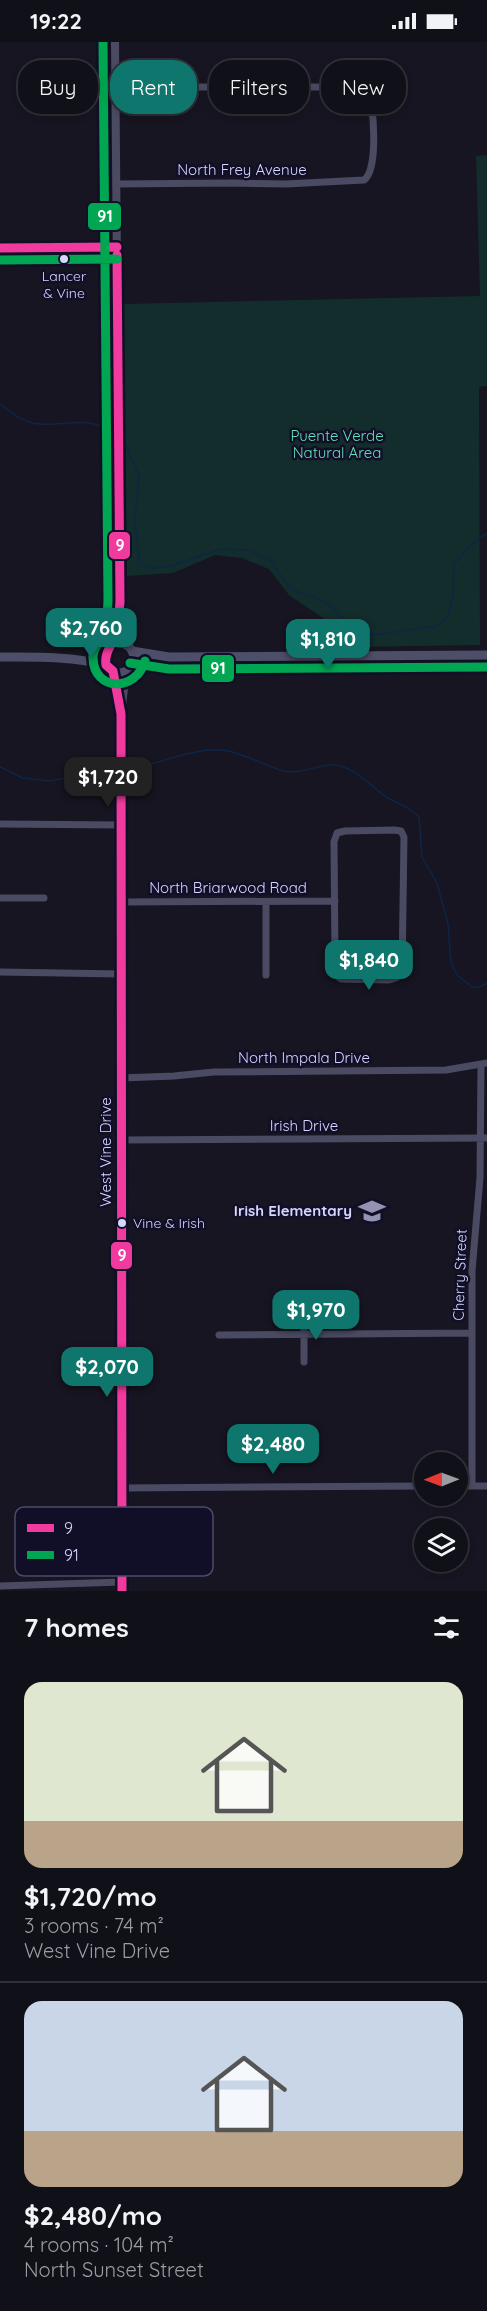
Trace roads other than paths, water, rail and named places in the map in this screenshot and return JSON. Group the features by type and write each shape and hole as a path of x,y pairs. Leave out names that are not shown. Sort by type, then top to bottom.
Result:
{"main road":[{"path":"67,657 109,649 129,648 169,657 487,655"},
{"name":"West Vine Drive","path":"129,648 130,668"},
{"name":"West Vine Drive","path":"109,649 110,668"},
{"path":"0,657 67,657 94,661 110,668 130,668 169,657"}],"street":[{"name":"West Vine Drive","path":"115,42 115,60"},
{"path":"197,87 321,87"},
{"name":"West Vine Drive","path":"109,649 117,632 120,602 115,114"},
{"name":"North Frey Avenue","path":"116,184 286,184 358,181 368,178 372,161 373,114"},
{"path":"0,248 117,247"},
{"name":"West Vine Drive","path":"120,602 129,648"},
{"name":"West Vine Drive","path":"110,668 121,714"},
{"name":"West Vine Drive","path":"121,1507 121,714 130,668"},
{"path":"0,824 121,825"},
{"path":"400,831 404,837 404,968 400,975 389,980 346,980 336,976 333,966 335,901 334,842 337,833 400,831"},
{"path":"0,898 44,898"},
{"name":"North Briarwood Road","path":"121,902 335,901"},
{"path":"266,902 266,975"},
{"path":"0,972 121,974"},
{"name":"North Impala Drive","path":"121,1078 214,1072 446,1070 484,1064"},
{"name":"Cherry Street","path":"472,1486 473,1250 484,1138 484,1064"},
{"name":"Irish Drive","path":"121,1140 484,1138"},
{"path":"478,1209 487,1209"},
{"path":"304,1320 304,1362"},
{"path":"219,1335 471,1333"},
{"path":"121,1488 414,1486"},
{"path":"468,1486 487,1486"},
{"path":"0,1586 122,1587"}],"waterway":[{"path":"0,404 19,417 35,424 84,422 110,430"},
{"path":"126,445 139,476 135,522 139,560 144,565 152,568 171,566 220,549 248,550 270,560 291,589 326,602 354,629 373,635 437,626 448,617 453,596 454,565 470,545 487,533"},
{"path":"130,769 190,753 220,750 239,754 284,771 297,772 334,765 355,773 388,798 408,808 419,817 422,857 437,883 448,924 451,963 458,976 472,987 480,987 487,983"},
{"path":"0,767 23,778 50,781 113,769"}],"place":[{"name":"Lancer & Vine","path":"64,259"},
{"name":"Irish Elementary","path":"372,1211"},
{"name":"Vine & Irish","path":"122,1223"}],"park label":[{"name":"Puente Verde Natural Area","path":"337,444"}]}
